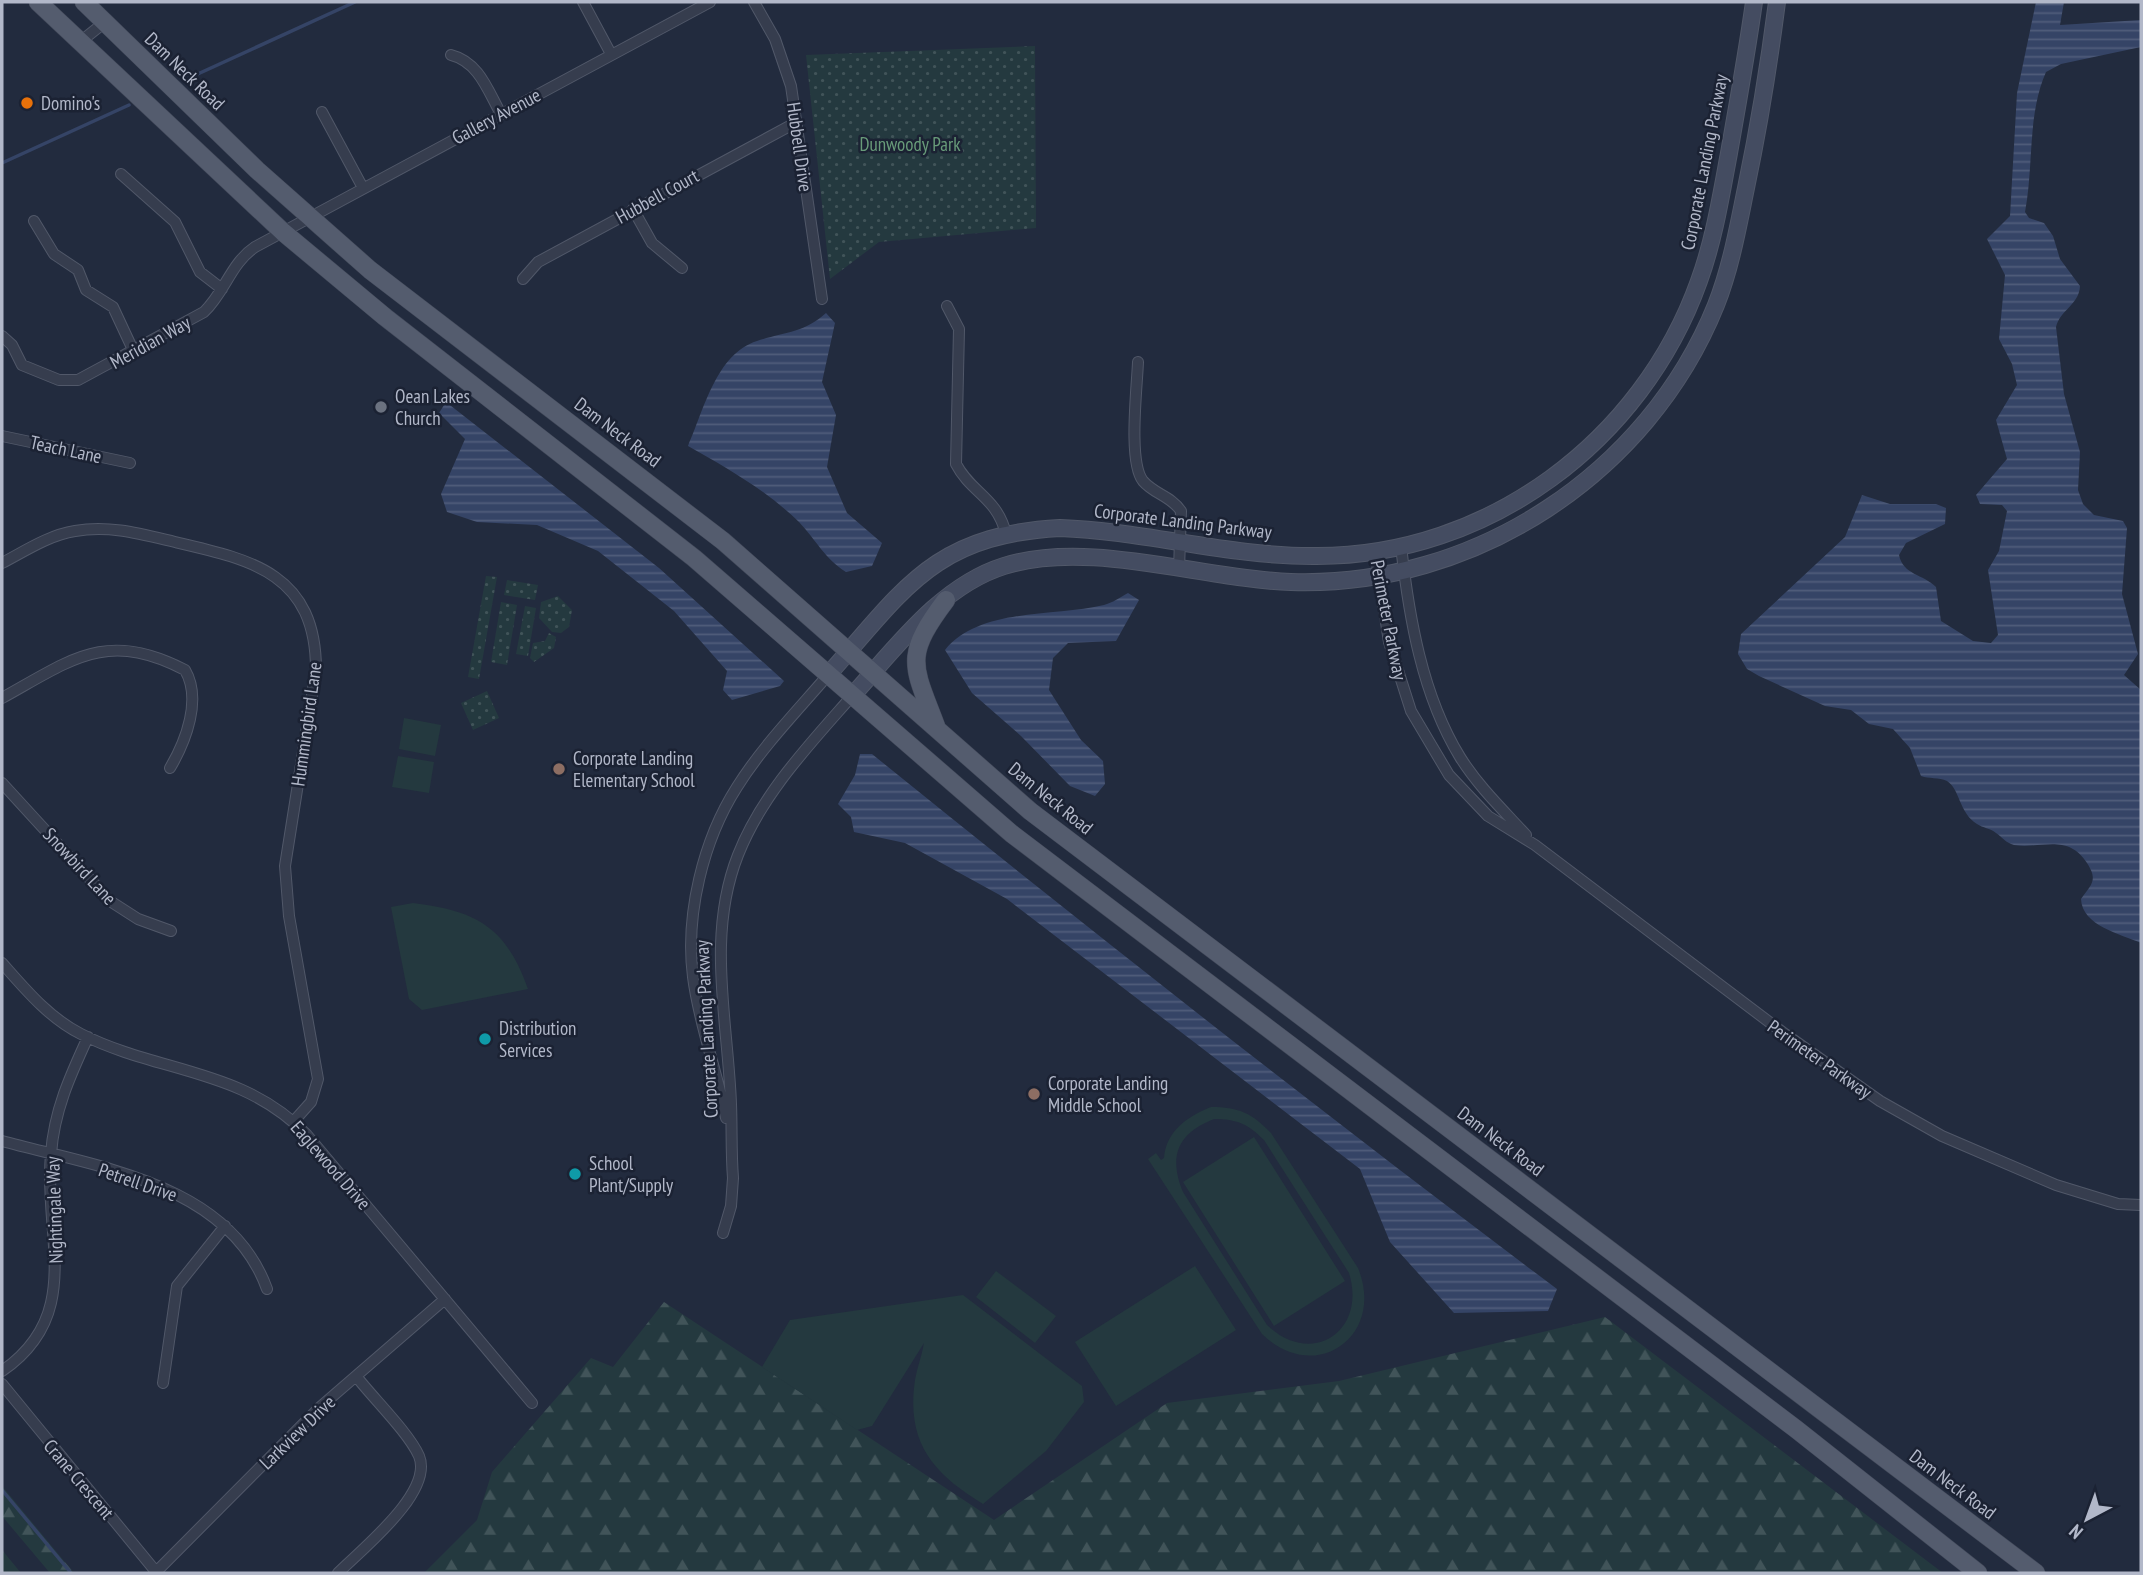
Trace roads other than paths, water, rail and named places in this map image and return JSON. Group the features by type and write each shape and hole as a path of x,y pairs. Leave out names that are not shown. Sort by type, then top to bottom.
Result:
{"main road":[{"path":"38,2 283,232 385,317 651,524 1012,834 1796,1429 1978,1573"},
{"name":"Dam Neck Road","path":"84,2 257,170 370,270 684,509 1030,811 2036,1573"},
{"path":"937,729 918,683 916,661 923,634 946,600"}],"street":[{"path":"583,2 611,54"},
{"name":"Gallery Avenue","path":"283,232 710,2"},
{"name":"Hubbell Drive","path":"754,2 784,60 797,122 822,299"},
{"name":"Corporate Landing Parkway","path":"731,1145 693,980 690,932 693,914 718,825 737,787 849,651 905,589 931,566 950,553 1006,534 1070,528 1180,543 1316,556 1375,551 1401,546 1474,523 1542,485 1590,448 1611,426 1654,371 1686,314 1710,248 1754,2"},
{"name":"Corporate Landing Parkway","path":"723,1233 731,1206 731,1103 722,1016 721,952 730,882 738,856 766,802 785,774 912,629 946,600 992,570 1044,558 1108,560 1290,582 1326,582 1378,575 1404,571 1495,539 1574,491 1624,447 1666,397 1703,334 1729,267 1769,61 1777,2"},
{"path":"80,42 105,23"},
{"path":"452,55 460,57 475,68 501,114"},
{"path":"1746,58 1769,61"},
{"path":"322,112 363,188"},
{"name":"Hubbell Court","path":"523,279 538,262 797,122"},
{"path":"121,174 175,222 201,272 222,289"},
{"path":"633,209 652,243 682,268"},
{"path":"34,221 54,254 78,270 86,290 113,307 134,352"},
{"name":"Meridian Way","path":"2,336 12,345 22,365 69,382 86,377 191,321 215,300 238,261 283,232"},
{"path":"947,306 959,329 956,464 998,511 1006,534"},
{"path":"1138,362 1138,471 1148,485 1170,498 1180,508 1179,569"},
{"name":"Teach Lane","path":"2,436 130,463"},
{"name":"Hummingbird Lane","path":"2,563 59,535 94,528 119,529 254,563 281,581 306,615 315,643 316,670 285,866 289,916 318,1079 311,1102 294,1121"},
{"name":"Perimeter Parkway","path":"1401,546 1421,663 1448,735 1482,787 1535,845"},
{"name":"Perimeter Parkway","path":"1375,551 1398,676 1424,737 1449,775 1488,816 1535,845 1785,1034 1880,1101 1942,1136 2044,1180 2118,1204 2141,1205"},
{"path":"2,698 89,652 116,650 164,660 185,670 193,688 187,730 170,768"},
{"name":"Snowbird Lane","path":"2,783 110,901 138,919 170,931"},
{"name":"Eaglewood Drive","path":"2,963 45,1008 88,1037 236,1085 269,1102 294,1121 532,1403"},
{"name":"Nightingale Way","path":"2,1371 31,1345 46,1321 53,1298 57,1270 51,1154 57,1108 88,1037"},
{"name":"Petrell Drive","path":"2,1141 177,1194 225,1226 253,1258 267,1289"},
{"path":"163,1383 177,1286 225,1226"},
{"name":"Larkview Drive","path":"157,1573 285,1442 445,1299"},
{"path":"338,1573 414,1494 422,1474 416,1451 356,1376"},
{"name":"Crane Crescent","path":"2,1384 157,1573"}],"water":[{"path":"2036,2 2064,2 2060,25 2141,20 2141,47 2061,64 2046,72 2033,123 2025,212 2029,218 2044,223 2053,236 2060,259 2080,286 2079,293 2056,327 2064,394 2080,452 2078,490 2083,504 2094,515 2123,521 2127,528 2122,594 2138,654 2124,675 2141,690 2141,943 2104,928 2088,916 2081,899 2093,878 2087,863 2072,848 2054,844 2024,846 2009,843 1994,831 1971,819 1947,781 1921,776 1910,748 1893,729 1869,724 1851,710 1825,706 1759,676 1747,669 1738,654 1741,634 1845,537 1862,495 1890,504 1936,504 1946,508 1945,524 1906,543 1899,555 1901,562 1936,587 1941,621 1973,641 1991,643 1998,635 1988,570 1999,551 2007,511 2002,505 1980,504 1976,495 2007,459 1996,420 2017,385 2012,364 1999,339 2005,275 1987,239 2010,216 2017,93"},
{"path":"826,313 835,323 822,382 836,415 827,467 847,513 882,543 872,566 846,572 826,555 799,522 773,500 732,471 688,446 713,385 731,358 757,341 810,325"},
{"path":"446,402 659,568 784,681 780,686 732,700 723,690 727,671 674,611 598,551 537,525 477,522 447,512 441,494 465,439 439,413"},
{"path":"1128,593 1139,600 1116,641 1068,643 1053,658 1049,690 1081,740 1103,761 1105,784 1095,796 1070,786 1021,736 972,693 945,650 960,636 998,620 1085,609 1104,605"},
{"path":"860,754 872,754 1212,1024 1557,1289 1548,1311 1454,1313 1390,1242 1360,1169 1007,899 905,843 854,832 851,817 838,804 855,775"}],"waterway":[{"path":"189,78 355,2"},
{"path":"2,163 129,105"},
{"path":"2,1490 71,1573"}],"place":[{"name":"Domino's","path":"27,103"},
{"name":"Oean Lakes Church","path":"381,407"},
{"name":"Corporate Landing Elementary School","path":"559,769"},
{"name":"Distribution Services","path":"485,1039"},
{"name":"Corporate Landing Middle School","path":"1034,1094"},
{"name":"School Plant/Supply","path":"575,1174"}],"park label":[{"name":"Dunwoody Park","path":"910,144"}]}
